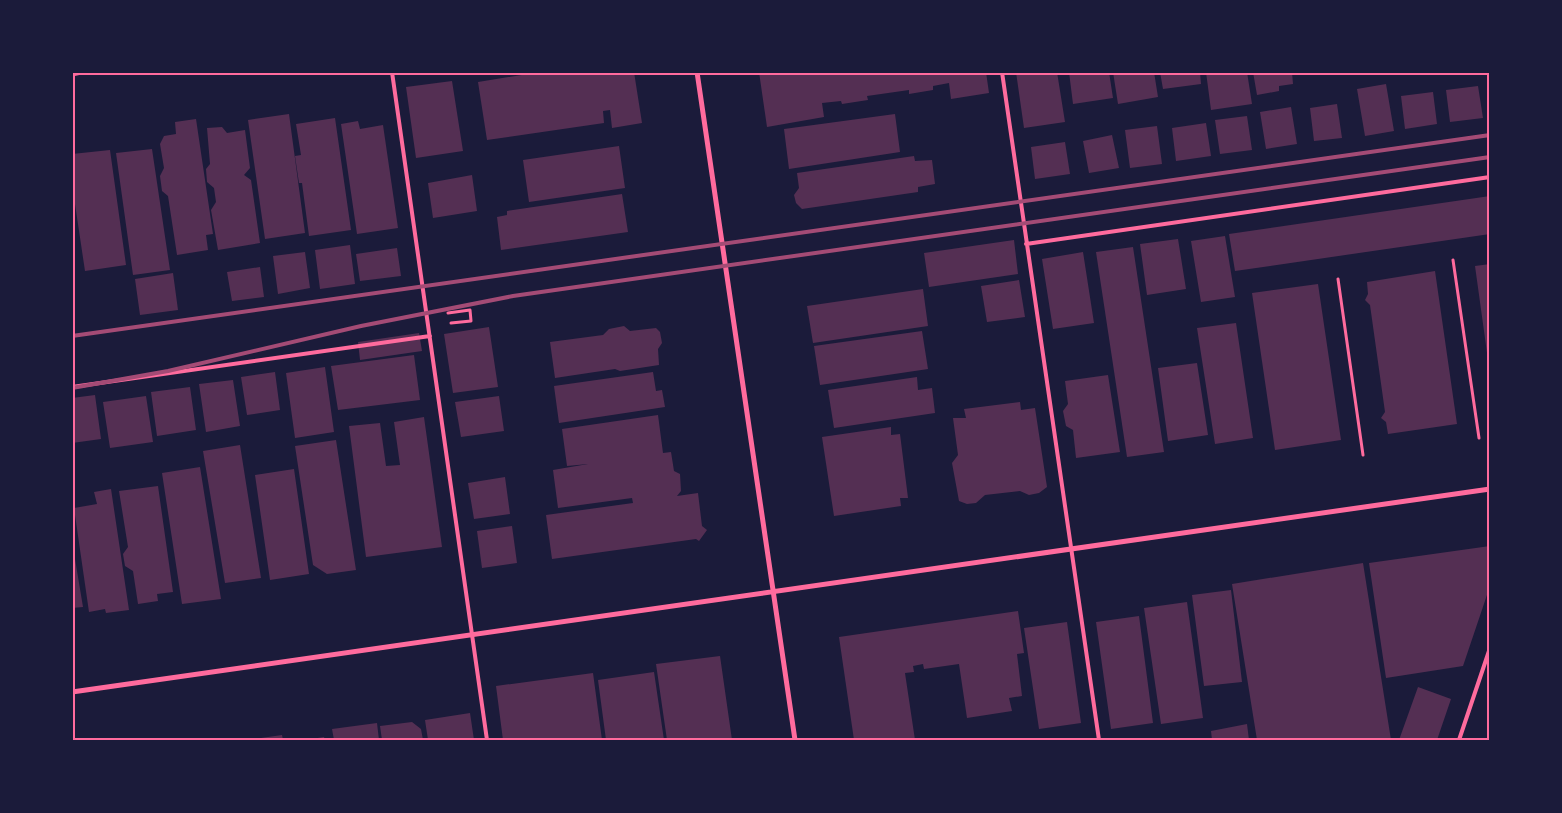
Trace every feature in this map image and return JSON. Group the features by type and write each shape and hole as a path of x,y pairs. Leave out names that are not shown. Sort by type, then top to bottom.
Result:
{"street":[{"path":"72,74 81,72"},
{"path":"697,72 795,740"},
{"path":"72,692 1490,489"}],"lane":[{"path":"392,72 487,740"},
{"path":"1002,72 1099,740"},
{"path":"1026,244 1490,177"},
{"path":"72,387 430,336"},
{"path":"1459,740 1490,648"}],"path":[{"path":"1454,260 1479,438"},
{"path":"1338,279 1363,455"},
{"path":"440,314 470,310 471,321 448,324"}],"building":[{"path":"540,72 634,72 642,123 612,128 610,110 603,111 604,123 487,140 478,82"},
{"path":"759,72 986,72 989,93 951,99 949,83 933,86 933,90 909,94 909,90 867,96 868,100 842,104 841,101 822,103 824,117 767,127"},
{"path":"1016,72 1057,72 1065,122 1024,128"},
{"path":"1069,72 1109,72 1113,98 1073,104"},
{"path":"1113,72 1154,72 1158,97 1118,104"},
{"path":"1160,72 1200,72 1201,84 1163,89"},
{"path":"1206,72 1247,72 1252,104 1211,110"},
{"path":"1253,72 1292,72 1293,84 1279,86 1279,91 1257,95"},
{"path":"452,81 463,151 416,158 406,87"},
{"path":"1386,84 1394,131 1365,136 1357,89"},
{"path":"1478,86 1483,118 1450,122 1446,90"},
{"path":"1433,92 1437,124 1405,129 1401,96"},
{"path":"1337,104 1342,138 1314,141 1310,108"},
{"path":"1291,107 1297,144 1266,149 1260,112"},
{"path":"289,114 305,233 265,239 248,120"},
{"path":"895,114 900,152 789,169 784,129"},
{"path":"1247,116 1252,150 1220,154 1215,120"},
{"path":"335,118 351,230 309,236 302,183 299,183 295,156 301,155 296,124"},
{"path":"196,119 213,234 206,235 208,250 177,255 168,196 162,191 160,176 164,168 160,144 164,136 176,134 175,122"},
{"path":"358,121 360,129 383,125 398,228 357,234 341,124"},
{"path":"1206,123 1211,156 1176,161 1172,128"},
{"path":"1157,126 1162,164 1130,168 1125,130"},
{"path":"222,127 227,133 245,130 250,168 244,175 251,180 260,243 218,250 211,210 216,202 214,188 207,182 206,169 210,164 207,128"},
{"path":"1112,135 1119,168 1089,173 1083,141"},
{"path":"1065,142 1070,174 1035,179 1031,147"},
{"path":"619,146 625,188 529,202 523,160"},
{"path":"152,149 170,270 133,275 116,153"},
{"path":"110,150 126,265 85,271 72,184 72,154"},
{"path":"914,156 915,161 932,160 935,184 918,187 918,192 802,209 796,203 794,195 799,188 797,173"},
{"path":"472,175 477,211 433,218 428,183"},
{"path":"622,194 628,232 501,250 497,217 507,215 507,211"},
{"path":"1490,196 1490,234 1235,271 1229,234"},
{"path":"72,230 75,242 72,243"},
{"path":"1225,236 1235,297 1201,302 1191,241"},
{"path":"1178,239 1186,289 1147,295 1140,244"},
{"path":"1014,240 1018,274 929,287 924,253"},
{"path":"350,245 355,284 320,289 315,250"},
{"path":"1133,247 1164,452 1127,457 1096,252"},
{"path":"397,248 401,276 360,281 356,254"},
{"path":"305,252 310,288 278,294 273,256"},
{"path":"1083,252 1094,323 1053,329 1042,259"},
{"path":"1490,264 1490,360 1488,360 1475,266"},
{"path":"260,267 264,297 232,301 227,272"},
{"path":"1435,271 1457,424 1388,434 1386,422 1381,418 1385,412 1370,305 1365,300 1368,294 1367,282"},
{"path":"173,273 178,310 140,315 135,279"},
{"path":"1019,280 1025,317 987,322 981,286"},
{"path":"1318,284 1341,440 1275,450 1252,293"},
{"path":"923,289 928,326 813,343 807,306"},
{"path":"1236,323 1253,438 1215,444 1197,328"},
{"path":"624,326 630,331 656,328 660,332 662,343 658,349 659,365 555,378 550,342 603,335 609,329"},
{"path":"489,327 498,387 453,393 444,334"},
{"path":"922,331 928,369 820,385 814,346"},
{"path":"419,333 422,351 360,360 358,342"},
{"path":"414,355 420,400 338,410 331,366"},
{"path":"1197,363 1208,435 1168,441 1158,368"},
{"path":"325,367 334,432 295,438 286,373"},
{"path":"275,372 280,410 247,415 241,377"},
{"path":"653,372 656,391 662,390 665,407 559,423 554,386"},
{"path":"1108,375 1120,452 1076,458 1073,430 1066,426 1063,411 1068,404 1065,381"},
{"path":"917,377 918,390 932,388 935,413 834,428 828,390"},
{"path":"233,380 240,426 206,432 199,384"},
{"path":"190,387 196,430 157,436 151,392"},
{"path":"95,395 101,439 72,443 72,398"},
{"path":"146,396 153,442 110,448 103,402"},
{"path":"499,396 504,431 461,437 455,402"},
{"path":"1020,402 1021,410 1035,408 1047,487 1039,493 1029,495 1020,491 985,495 976,503 967,504 959,501 952,463 958,455 953,418 966,418 964,409"},
{"path":"658,415 663,453 671,452 674,471 680,474 681,491 677,496 698,493 702,526 707,530 699,541 696,539 552,559 546,515 633,503 632,498 558,508 553,470 588,464 567,466 562,429"},
{"path":"424,417 442,547 366,557 349,426 380,423 386,466 400,465 394,422"},
{"path":"891,427 891,435 900,434 908,498 900,498 901,506 834,516 822,437"},
{"path":"336,440 356,570 327,574 313,565 295,446"},
{"path":"240,445 261,578 225,583 203,451"},
{"path":"200,467 221,599 182,604 162,473"},
{"path":"294,469 309,574 270,580 255,475"},
{"path":"505,477 510,514 474,519 468,483"},
{"path":"158,486 173,592 157,594 158,601 138,604 133,571 125,566 123,554 128,547 119,491"},
{"path":"111,489 129,610 106,613 105,609 89,612 74,508 97,504 94,492"},
{"path":"512,526 517,563 482,568 477,531"},
{"path":"72,541 83,607 72,608"},
{"path":"1490,546 1490,586 1463,666 1386,678 1369,563"},
{"path":"1363,563 1391,740 1257,740 1232,584"},
{"path":"1231,590 1242,682 1204,686 1192,595"},
{"path":"1187,602 1203,718 1161,724 1144,608"},
{"path":"1018,611 1024,653 1017,654 1022,696 1009,698 1012,711 967,718 959,664 924,669 923,664 913,666 914,672 905,673 915,740 854,740 839,637"},
{"path":"1139,616 1153,723 1111,729 1096,622"},
{"path":"1067,622 1081,723 1039,729 1024,628"},
{"path":"720,656 732,740 667,740 656,664"},
{"path":"654,672 664,740 606,740 598,680"},
{"path":"593,673 602,740 503,740 496,686"},
{"path":"1418,687 1451,699 1437,740 1399,740"},
{"path":"470,713 474,740 428,740 425,720"},
{"path":"412,722 421,729 423,740 382,740 380,726"},
{"path":"377,723 379,740 334,740 332,729"},
{"path":"1247,724 1249,740 1212,740 1211,731"},
{"path":"282,735 283,740 261,740 261,738"},
{"path":"324,737 325,740 311,740 311,739"}],"railway":[{"path":"72,336 1490,135"},
{"path":"72,388 168,371 361,326 513,296 1490,157"}]}
